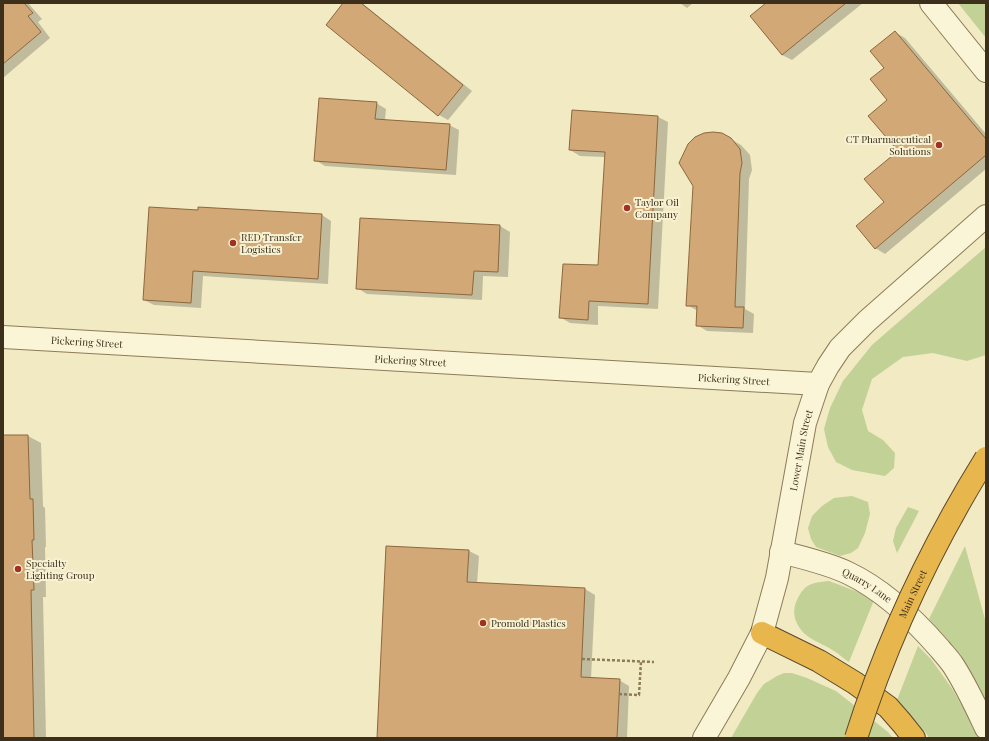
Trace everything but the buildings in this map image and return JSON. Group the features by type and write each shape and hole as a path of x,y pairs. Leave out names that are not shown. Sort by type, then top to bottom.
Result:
{"highway":[{"name":"Main Street","path":"856,738 866,706 892,637 964,492 986,458"},
{"path":"762,633 819,661 855,683 888,707 914,738"}],"street":[{"path":"931,3 986,71"},
{"name":"Lower Main Street","path":"704,738 739,678 762,633 777,578 805,423 818,384 840,348 849,339 887,302 986,216"},
{"name":"Pickering Street","path":"3,337 818,384"},
{"name":"Quarry Lane","path":"781,552 847,572 867,582 907,614 953,665 986,728"}],"path":[{"path":"582,659 654,662"},
{"path":"619,694 639,695 641,661"}],"green space":[{"path":"958,3 986,3 986,38"},
{"path":"986,247 986,355 967,361 933,353 903,357 872,379 862,410 868,431 883,440 895,453 894,468 885,476 852,470 836,462 828,447 824,429 830,408 843,381 872,345"},
{"path":"852,496 868,502 870,514 865,533 858,548 851,553 840,556 816,547 811,539 808,528 812,516 822,506 834,498"},
{"path":"908,507 919,511 897,553 893,541 896,528"},
{"path":"965,546 986,623 986,703 968,667 947,639 929,619"},
{"path":"829,581 874,600 849,662 834,651 807,636 799,627 795,618 795,605 803,590 814,583"},
{"path":"918,646 931,659 953,690 980,738 929,738 897,700"},
{"path":"784,673 792,673 807,678 836,691 888,732 893,738 731,738 757,693 764,684"}],"place":[{"name":"CT Pharmaceutical Solutions","path":"939,145"},
{"name":"Taylor Oil Company","path":"627,208"},
{"name":"RED Transfer Logistics","path":"233,243"},
{"name":"Specialty Lighting Group","path":"18,569"},
{"name":"Promold Plastics","path":"483,623"}]}
